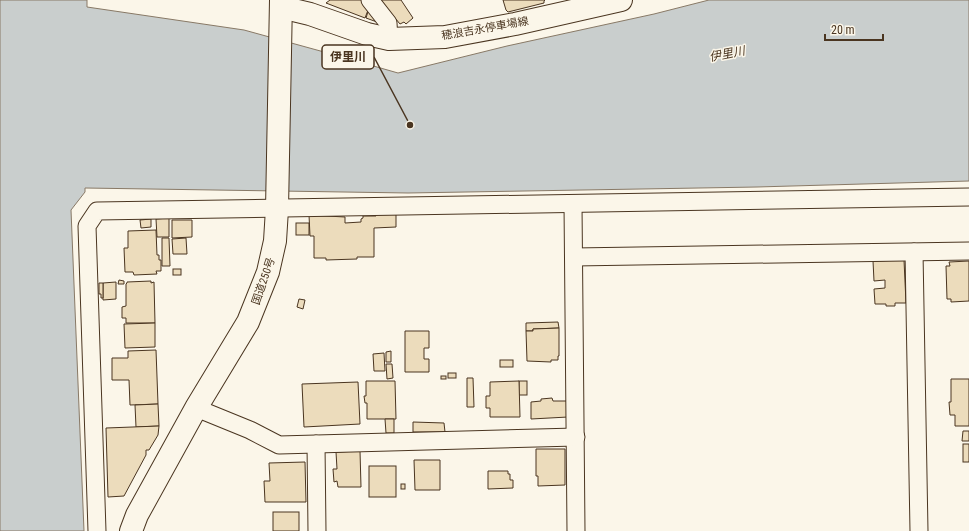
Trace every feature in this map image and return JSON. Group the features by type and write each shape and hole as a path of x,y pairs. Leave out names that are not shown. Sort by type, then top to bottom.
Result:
{"main road":[{"name":"穂浪吉永停車場線","path":"281,10 310,14 367,34 389,39 445,37 515,24 621,0"},
{"name":"国道250号","path":"131,531 137,515 196,408 248,322 268,272 275,241 278,201 281,10"}],"street":[{"path":"370,0 388,23 389,39"},
{"path":"97,531 87,226 97,211 278,201 573,204 969,197"},
{"path":"573,204 576,531"},
{"path":"574,257 969,251"},
{"path":"914,252 919,531"},
{"path":"196,408 250,430 278,445 576,437"},
{"path":"316,444 317,531"}],"water":[{"path":"0,0 87,0 87,7 244,30 398,73 507,46 654,14 709,0 969,0 969,181 757,187 408,193 85,188 85,192 71,210 84,531 0,531"}],"building":[{"path":"330,0 365,0 370,5 365,18 326,3"},
{"path":"380,0 401,0 413,18 406,24 404,22 400,24"},
{"path":"503,0 545,0 544,3 508,12"},
{"path":"370,5 377,22 366,18"},
{"path":"375,213 396,213 396,227 374,228 374,257 326,260 326,258 314,258 314,236 310,236 309,215 345,217 345,223 361,222 363,216 376,216"},
{"path":"169,218 169,237 157,237 156,219"},
{"path":"151,219 151,227 141,228 140,220"},
{"path":"172,220 192,220 192,237 172,238"},
{"path":"296,223 309,223 309,235 296,235"},
{"path":"156,230 157,255 159,255 159,260 161,260 161,271 156,271 157,274 134,275 133,272 125,272 124,248 128,248 128,231"},
{"path":"162,238 169,238 170,266 162,266"},
{"path":"186,238 187,254 173,254 172,239"},
{"path":"904,260 906,303 895,303 895,306 875,304 874,289 885,288 885,280 874,281 873,261"},
{"path":"969,261 969,301 951,302 951,299 947,299 946,266 950,266 949,262"},
{"path":"173,269 181,269 181,275 173,275"},
{"path":"119,280 124,281 124,284 118,284"},
{"path":"151,281 151,283 154,282 155,323 126,323 126,318 122,318 122,307 126,306 127,282"},
{"path":"116,282 116,299 103,300 103,283"},
{"path":"99,283 103,283 103,298 101,298 101,294 99,294"},
{"path":"299,299 305,300 303,309 297,307"},
{"path":"558,322 559,328 533,329 533,331 526,331 526,323"},
{"path":"155,323 155,347 125,348 124,324"},
{"path":"559,328 558,360 551,360 551,362 527,361 526,331 533,331 533,329"},
{"path":"405,331 429,331 429,348 424,348 424,359 429,359 429,372 405,372"},
{"path":"156,350 158,404 130,405 129,380 112,380 112,358 128,358 128,351"},
{"path":"391,351 391,362 386,362 386,352"},
{"path":"384,353 385,371 374,371 373,354"},
{"path":"500,360 513,360 513,367 500,367"},
{"path":"386,364 392,364 393,378 387,379"},
{"path":"448,373 456,373 456,378 448,378"},
{"path":"441,376 446,376 446,379 441,379"},
{"path":"467,378 473,378 474,407 467,407"},
{"path":"951,379 969,379 969,426 955,426 955,415 950,415 949,402 951,402"},
{"path":"366,381 395,381 396,419 367,419 367,403 365,403 364,396 366,396"},
{"path":"519,381 527,381 527,395 519,395"},
{"path":"519,381 520,417 490,417 490,408 486,408 486,396 490,396 490,382"},
{"path":"358,382 360,424 304,427 302,384"},
{"path":"552,398 553,401 567,401 568,417 531,419 531,402"},
{"path":"158,404 159,426 136,427 135,405"},
{"path":"385,419 394,419 394,433 386,433"},
{"path":"413,422 444,423 445,432 413,432"},
{"path":"159,426 158,435 149,450 146,450 146,455 124,496 108,497 106,428"},
{"path":"963,431 969,431 969,441 962,441"},
{"path":"963,444 969,444 969,462 963,462"},
{"path":"536,449 565,449 565,485 538,486 538,476 536,476"},
{"path":"360,451 361,487 338,487 337,481 334,482 333,469 337,469 336,452"},
{"path":"414,460 440,460 440,490 415,490"},
{"path":"305,462 306,502 265,502 264,481 270,481 269,463"},
{"path":"369,466 396,466 396,497 369,497"},
{"path":"488,471 508,471 508,474 510,474 510,480 513,480 513,488 488,489"},
{"path":"401,484 405,484 405,489 401,489"},
{"path":"273,512 299,512 299,531 273,531"}],"place":[{"name":"伊里川","path":"410,125"}]}
